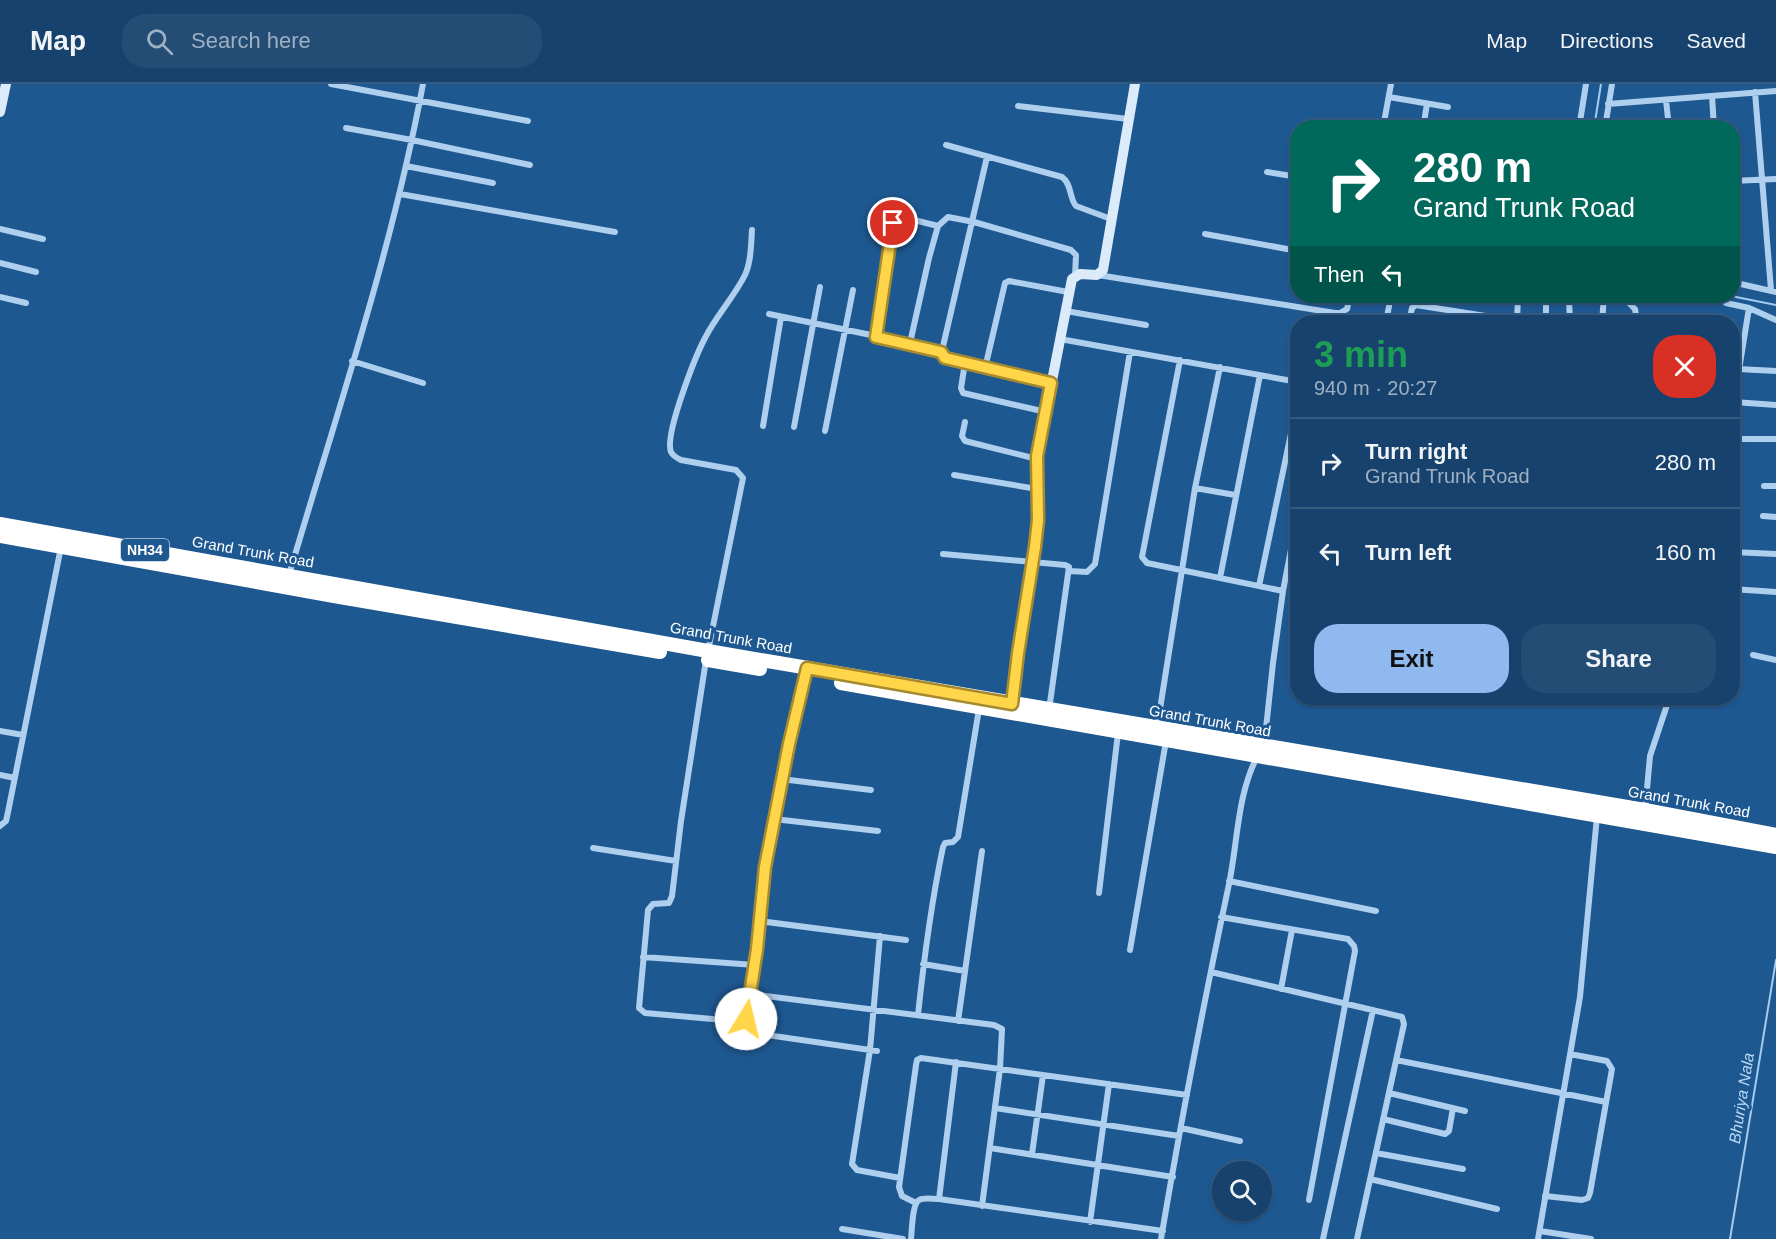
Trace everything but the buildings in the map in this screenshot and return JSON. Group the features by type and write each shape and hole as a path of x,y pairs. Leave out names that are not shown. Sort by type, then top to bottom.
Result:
{"highway":[{"name":"Grand Trunk Road","path":"0,524 289,575 690,653"},
{"name":"Grand Trunk Road","path":"0,536 334,596 806,672 1012,709 1118,733 1166,741 1261,751 1644,817 1776,835"},
{"name":"Grand Trunk Road","path":"806,672 979,709 1049,710 1157,728 1261,751 1597,815 1644,817 1776,847"}],"street":[{"path":"0,112 6,84"},
{"path":"331,84 528,121"},
{"path":"289,575 370,305 406,166 423,84"},
{"path":"1097,274 1103,270 1135,84"},
{"path":"1385,120 1391,84"},
{"path":"1580,120 1586,84"},
{"path":"1606,120 1612,84"},
{"path":"1608,104 1776,91"},
{"path":"1740,284 1774,291 1768,255 1755,92"},
{"path":"1712,96 1714,120"},
{"path":"1389,97 1448,107"},
{"path":"1666,100 1668,120"},
{"path":"1424,120 1427,104"},
{"path":"1018,106 1128,119"},
{"path":"346,128 530,165"},
{"path":"946,145 1065,178 1076,206 1111,219"},
{"path":"941,352 974,222 987,157"},
{"path":"406,166 493,183"},
{"path":"1267,171 1290,175"},
{"path":"1740,180 1776,178"},
{"path":"399,194 615,232"},
{"path":"876,337 894,221 902,217 938,226"},
{"path":"910,343 938,226 948,217 974,222 1074,252 1077,259 1075,276 1068,292 1037,459 1038,520 1034,561 1018,653 1012,709"},
{"path":"0,230 43,239"},
{"path":"746,1022 641,1011 638,1004 648,910 650,905 666,904 671,900 690,755 707,656 743,478 736,470 681,460 671,453 670,440 683,394 701,346 746,273 752,230"},
{"path":"1204,234 1290,250"},
{"path":"1768,255 1776,254"},
{"path":"0,263 36,272"},
{"path":"1075,276 1097,274 1340,314 1347,309 1348,303"},
{"path":"985,368 1005,283 1010,281 1068,292"},
{"path":"794,427 820,287"},
{"path":"825,431 853,290"},
{"path":"0,297 26,303"},
{"path":"1726,303 1749,308 1776,320"},
{"path":"1410,315 1412,308 1416,305 1475,315"},
{"path":"1740,360 1749,308"},
{"path":"1065,310 1146,325"},
{"path":"1315,315 1316,310"},
{"path":"769,314 910,343 941,352 945,358 1051,383"},
{"path":"763,426 781,317"},
{"path":"1059,339 1290,381"},
{"path":"1070,571 1086,572 1095,564 1130,352"},
{"path":"1180,360 1142,557 1147,563 1283,591"},
{"path":"352,361 423,383"},
{"path":"966,363 961,388 963,393 1046,412"},
{"path":"1157,728 1195,488 1220,367"},
{"path":"1740,369 1776,371"},
{"path":"1220,578 1260,375"},
{"path":"1740,402 1776,405"},
{"path":"965,422 962,436 964,441 1037,459"},
{"path":"1259,586 1290,438"},
{"path":"1740,439 1776,439"},
{"path":"954,475 1037,489"},
{"path":"1764,486 1776,486"},
{"path":"1195,488 1235,495"},
{"path":"1762,516 1776,517"},
{"path":"0,826 6,821 61,546"},
{"path":"1740,552 1776,554"},
{"path":"943,554 1034,561 1069,567 1049,710"},
{"path":"1161,1239 1247,781 1261,751 1290,555"},
{"path":"1740,590 1776,592"},
{"path":"1753,655 1776,660"},
{"path":"806,672 781,779 765,867 755,965 746,1022 748,1028 754,1033 873,1051"},
{"path":"1644,817 1650,756 1667,705"},
{"path":"918,1015 927,933 943,847 945,843 955,841 958,837 979,709"},
{"path":"0,731 23,735"},
{"path":"1099,893 1118,733"},
{"path":"1130,950 1166,741"},
{"path":"0,775 15,778"},
{"path":"781,779 871,790"},
{"path":"1538,1239 1580,997 1597,815"},
{"path":"774,819 878,831"},
{"path":"594,848 676,861"},
{"path":"958,1021 982,852"},
{"path":"1229,881 1376,912"},
{"path":"1221,917 1348,939 1352,942 1355,951 1309,1200"},
{"path":"759,921 906,940"},
{"path":"1281,988 1292,930"},
{"path":"880,936 873,1051 852,1164 857,1170 900,1178"},
{"path":"643,957 755,965"},
{"path":"923,964 965,971"},
{"path":"1211,972 1346,1006 1402,1017 1404,1024 1357,1239"},
{"path":"751,994 994,1025 1002,1029 1004,1036 982,1206"},
{"path":"1323,1239 1373,1011"},
{"path":"1545,1196 1582,1200 1588,1198 1606,1102 1611,1066 1607,1061 1570,1054"},
{"path":"916,1203 902,1196 899,1187 917,1060 926,1058 1187,1095"},
{"path":"1396,1059 1606,1102"},
{"path":"939,1199 956,1062"},
{"path":"1032,1154 1043,1075"},
{"path":"1090,1222 1109,1084"},
{"path":"1389,1093 1465,1111"},
{"path":"995,1108 1179,1136"},
{"path":"1383,1119 1445,1134 1449,1131 1453,1108"},
{"path":"1181,1128 1240,1142"},
{"path":"990,1148 1173,1177"},
{"path":"1376,1153 1463,1170"},
{"path":"1370,1179 1497,1209"},
{"path":"911,1239 916,1203 923,1198 1163,1231"},
{"path":"842,1229 903,1239"},
{"path":"1540,1231 1591,1239"}],"waterway":[{"name":"Bhuriya Nala","path":"1595,120 1601,84"},
{"name":"Bhuriya Nala","path":"1740,298 1776,305"},
{"name":"Bhuriya Nala","path":"1730,1239 1776,960"}],"route":[{"path":"746,1019 757,949 765,867 780,786 807,668 1012,704 1038,520 1037,456 1051,383 945,358 941,352 910,343 876,337 893,223"}]}
